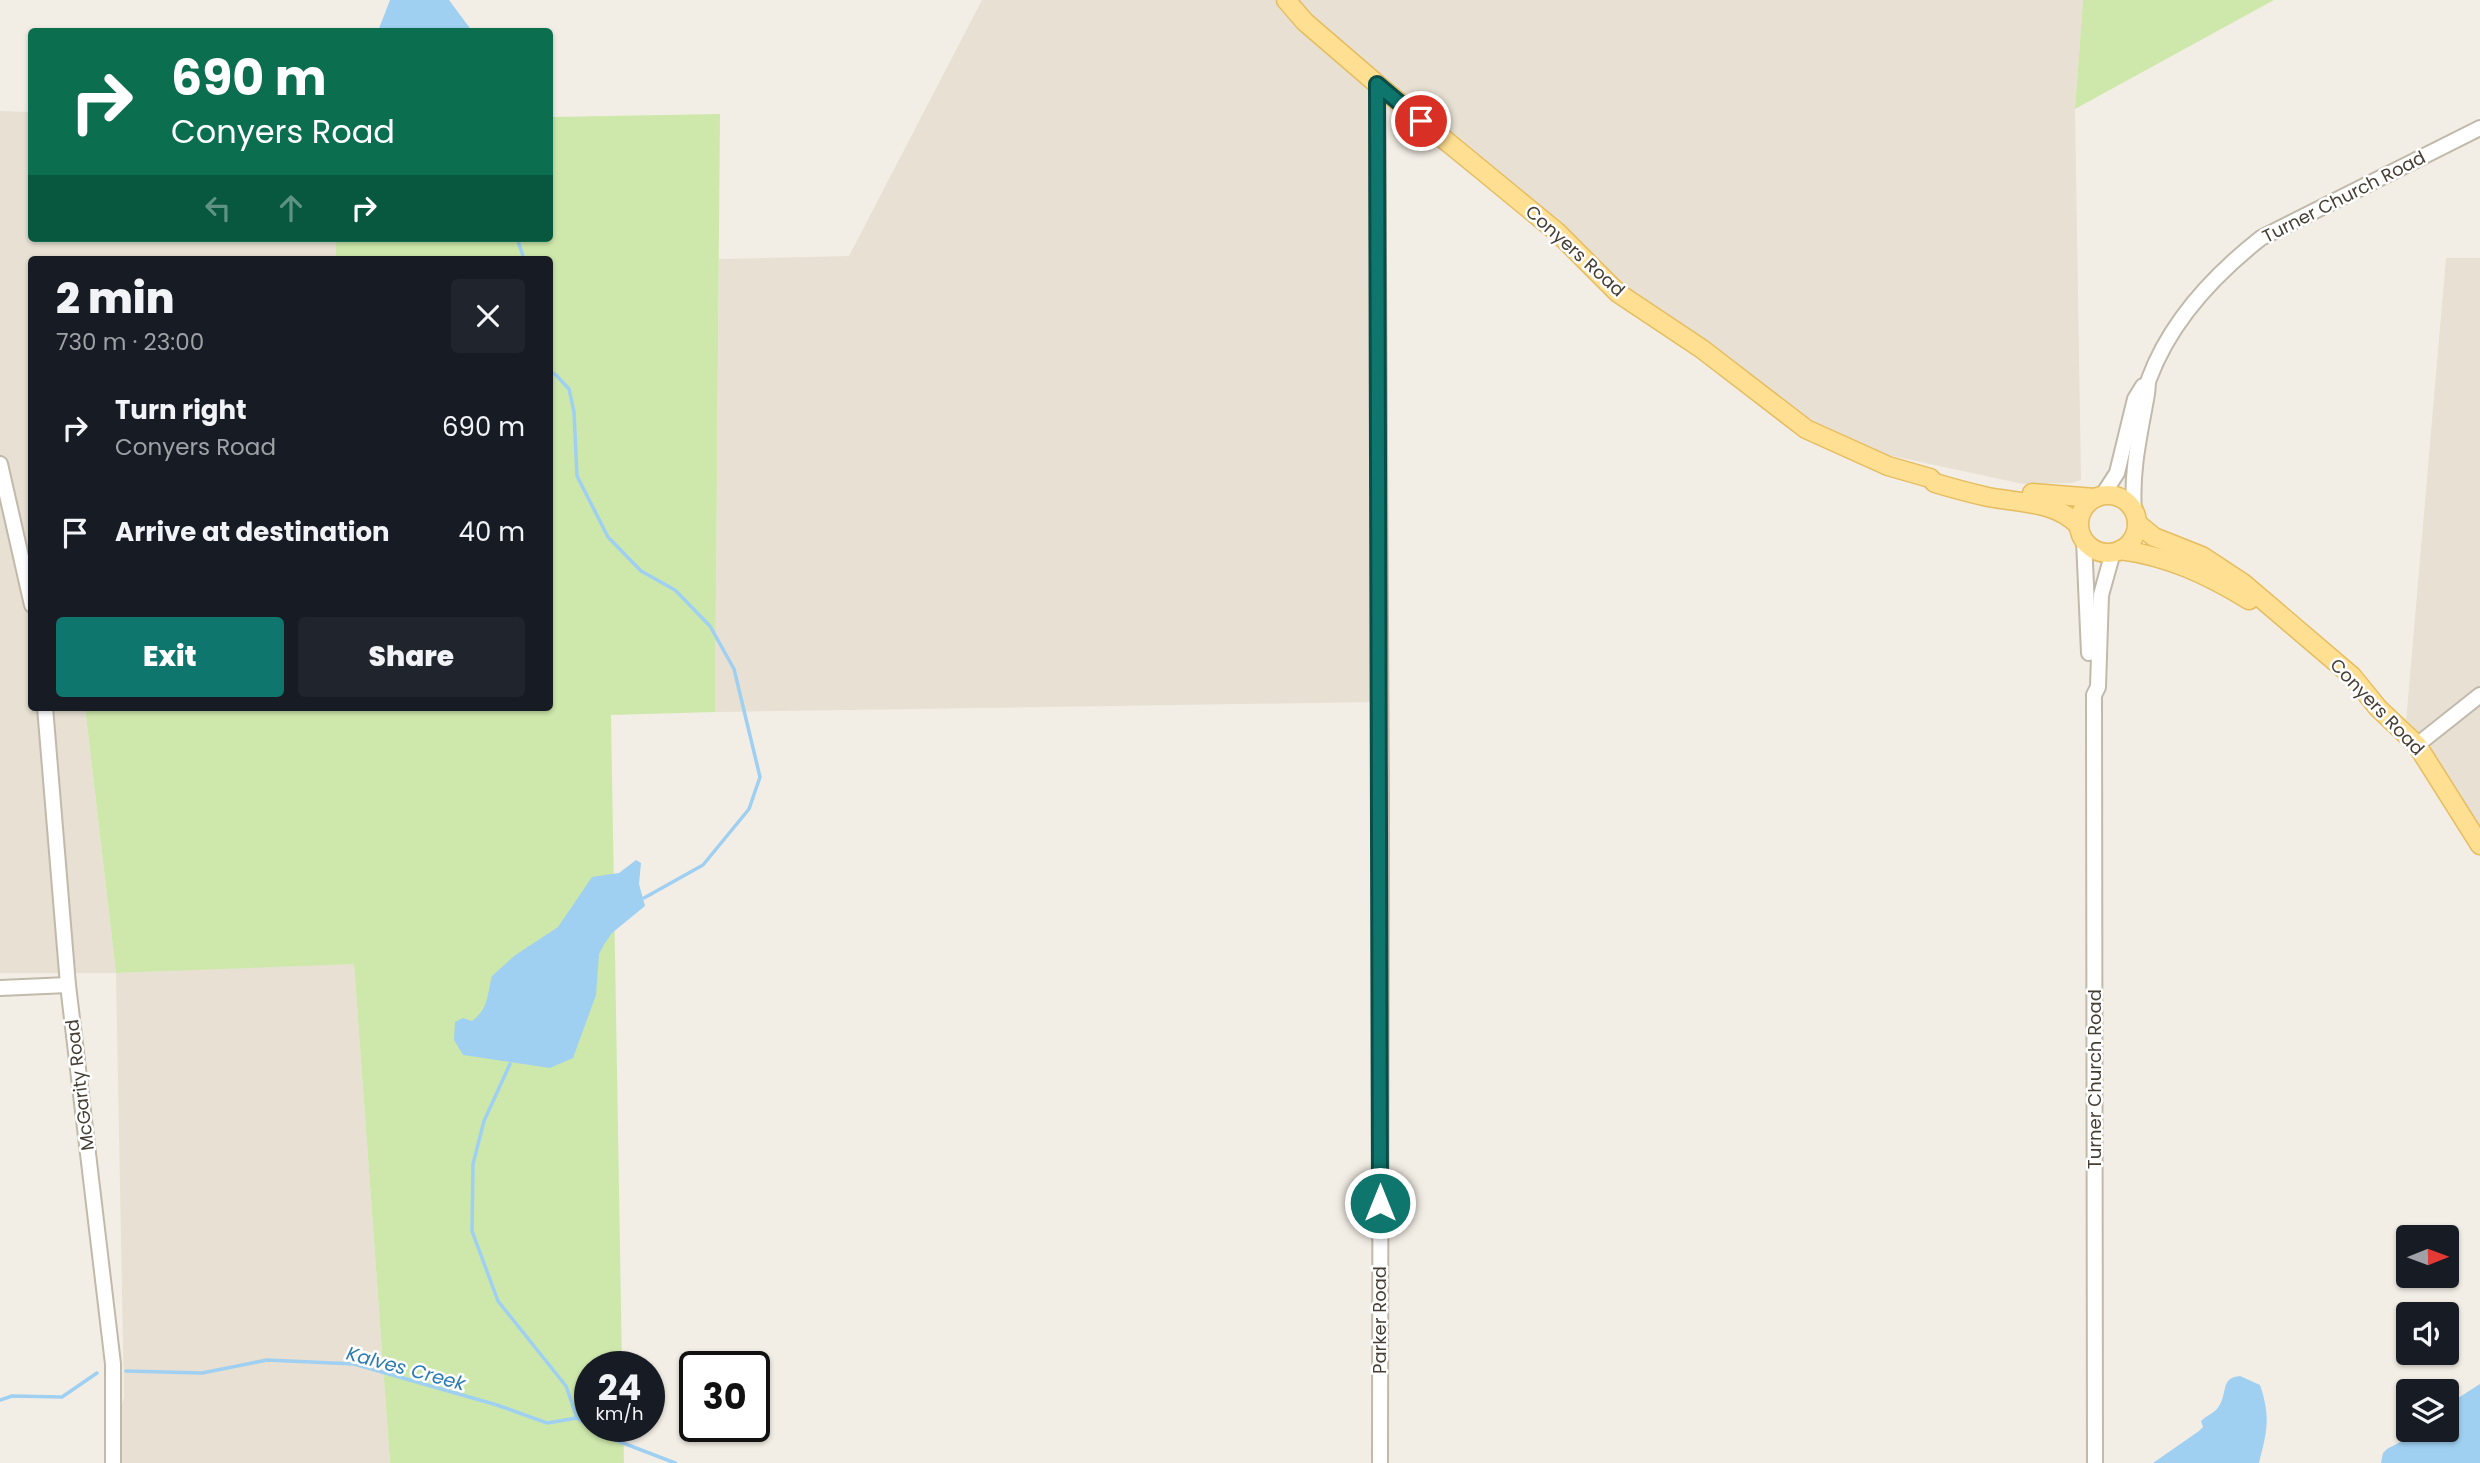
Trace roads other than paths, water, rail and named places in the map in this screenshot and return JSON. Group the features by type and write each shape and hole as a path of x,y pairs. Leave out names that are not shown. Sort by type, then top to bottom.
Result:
{"main road":[{"name":"Conyers Road","path":"1286,0 1305,22 1377,84 1557,232 1618,293 1702,349 1806,429 1888,466 1930,478 1935,483 1984,496 2052,508 2067,515 2082,533"},
{"name":"Conyers Road","path":"1930,478 1937,476 2007,490 2099,497"},
{"path":"2099,497 2121,498 2136,517 2133,539 2116,551 2094,549 2082,533 2083,510 2099,497"},
{"name":"Conyers Road","path":"2136,517 2154,537 2194,552 2226,571 2277,610 2281,617 2352,676 2378,708 2417,745 2480,845"},
{"name":"Conyers Road","path":"2116,551 2158,557 2194,570 2281,617"}],"street":[{"name":"Parker Road","path":"1377,84 1381,775 1380,1463"},
{"name":"Turner Church Road","path":"2136,517 2135,452 2147,383 2172,334 2199,297 2237,257 2261,238 2480,128"},
{"name":"Turner Church Road","path":"2099,497 2117,473 2135,400 2139,390 2147,383"},
{"path":"0,464 28,587"},
{"name":"Turner Church Road","path":"2082,533 2090,689 2094,695"},
{"name":"Turner Church Road","path":"2095,1463 2094,695 2098,687 2101,595 2116,551"},
{"path":"2417,745 2480,695"},
{"name":"McGarity Road","path":"46,711 68,985 113,1364 113,1463"},
{"path":"0,988 68,985"}],"water":[{"path":"390,0 449,0 470,28 379,28"},
{"path":"636,860 641,863 639,884 645,906 612,933 599,954 596,995 573,1058 550,1068 463,1055 454,1040 455,1022 463,1018 472,1021 478,1016 486,1001 492,976 514,956 558,927 592,877 619,873"},
{"path":"2240,1376 2260,1385 2266,1406 2267,1424 2259,1463 2153,1463 2203,1427 2201,1421 2219,1406 2227,1383"},
{"path":"2480,1384 2480,1463 2381,1463 2383,1453 2400,1442 2459,1442 2459,1397"}],"waterway":[{"path":"518,242 523,256"},
{"path":"553,373 569,389 574,412 577,476 608,537 641,571 675,590 710,626 734,669 760,777 749,809 703,865 644,898"},
{"path":"510,1064 484,1121 473,1164 472,1231 498,1301 566,1386 574,1409"},
{"name":"Kalves Creek","path":"126,1371 202,1373 267,1360 354,1364 497,1405 547,1423 574,1418"},
{"name":"Kalves Creek","path":"0,1400 12,1396 62,1397 97,1373"},
{"name":"Kalves Creek","path":"620,1442 675,1463"}]}
